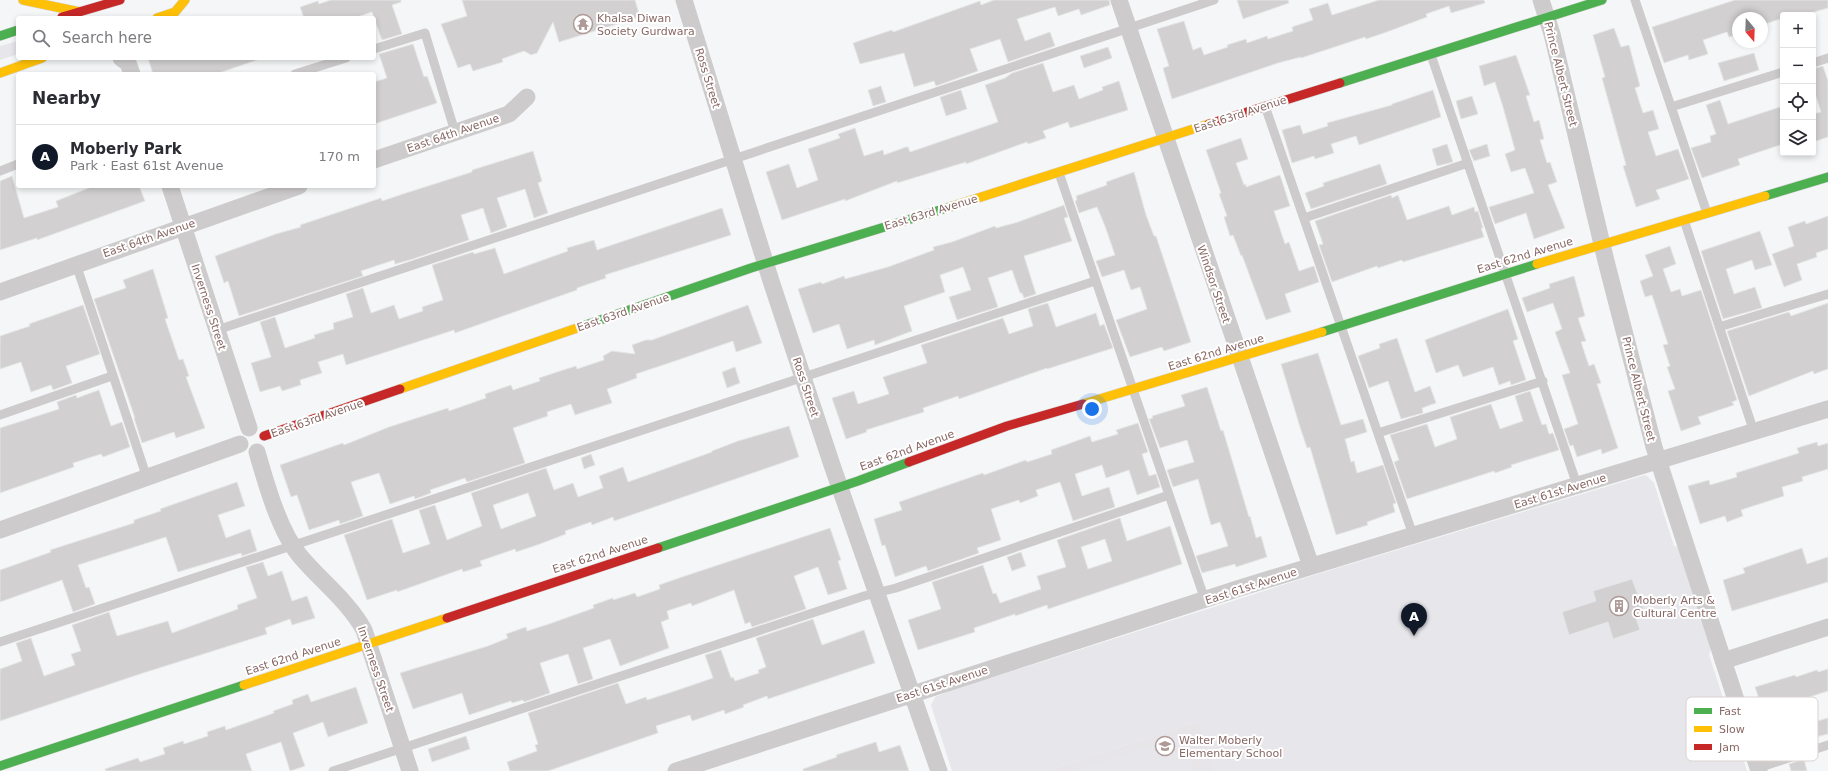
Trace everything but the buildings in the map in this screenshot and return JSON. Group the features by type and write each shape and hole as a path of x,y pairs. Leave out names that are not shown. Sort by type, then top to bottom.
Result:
{"main road":[{"path":"23,0 80,12"},
{"path":"66,16 120,0"},
{"path":"163,16 175,12 185,0"},
{"name":"East 63rd Avenue","path":"264,436 765,264 1059,173 1265,106 1602,0"},
{"path":"0,36 16,31"},
{"path":"0,73 36,60"},
{"name":"East 62nd Avenue","path":"2,762 369,644 840,487 1007,426 1239,357 1602,244 1828,177"}],"street":[{"name":"Ross Street","path":"684,0 765,264 840,487 939,771"},
{"name":"Windsor Street","path":"1119,0 1311,566"},
{"name":"Prince Albert Street","path":"1541,0 1547,18 1602,244 1658,461 1735,697"},
{"name":"East 64th Avenue","path":"376,159 509,114 527,98"},
{"name":"Inverness Street","path":"171,188 249,428"},
{"name":"East 64th Avenue","path":"0,292 293,188"},
{"name":"East 61st Avenue","path":"676,771 1311,566 1828,409"},
{"path":"249,428 260,430 264,436 263,447 257,452 248,452 240,444 240,436 249,428"},
{"path":"0,530 240,444"},
{"name":"Inverness Street","path":"257,452 285,534 299,555 355,615 369,644 410,771"},
{"path":"1723,661 1828,627"}],"lane":[{"path":"217,330 1214,0"},
{"path":"1635,0 1707,214"},
{"path":"376,48 425,33 455,132"},
{"path":"1431,55 1543,381 1577,485"},
{"path":"1816,62 1828,58"},
{"path":"302,72 340,60"},
{"path":"1671,108 1780,73"},
{"path":"1265,106 1413,535"},
{"path":"1304,218 1468,163"},
{"path":"0,171 16,165"},
{"path":"1059,173 1095,282 1205,600"},
{"path":"1684,220 1754,432"},
{"path":"76,264 147,478"},
{"path":"0,642 1095,282"},
{"path":"1719,327 1828,294"},
{"path":"0,414 112,376"},
{"path":"1378,434 1543,381"},
{"path":"333,771 896,588 1169,495"},
{"path":"1818,748 1828,745"},
{"path":"1759,769 1782,761"}],"shaded area":[{"path":"16,42 16,55 0,60 0,46"},
{"path":"1645,475 1654,483 1674,546 1681,548 1712,643 1709,655 1723,697 1686,697 1686,761 1744,761 1747,771 1215,771 1199,721 1046,771 952,771 931,705 935,697 945,693 944,691 969,685 968,684 987,675 991,678 1311,576"},
{"name":"Walter Moberly Elementary School","path":"1199,721 1215,771 1046,771"},
{"path":"1181,735 1193,771 1070,771"}],"traffic: fast":[{"path":"1340,83 1602,0"},
{"path":"0,36 16,31"},
{"path":"1765,196 1828,177"},
{"path":"580,327 751,268 953,206"},
{"path":"1322,332 1537,264"},
{"path":"658,548 858,481 909,462"},
{"path":"0,766 244,685"}],"traffic: slow":[{"path":"23,0 80,12"},
{"path":"163,16 175,12 185,0"},
{"path":"0,73 36,60"},
{"path":"953,206 1209,124"},
{"path":"1537,264 1765,196"},
{"path":"400,389 580,327"},
{"path":"1083,404 1322,332"},
{"path":"244,685 447,618"}],"traffic: jam":[{"path":"65,16 120,0"},
{"path":"1209,124 1340,83"},
{"path":"264,436 400,389"},
{"path":"909,462 1007,426 1083,404"},
{"path":"447,618 658,548"}],"place":[{"name":"Khalsa Diwan Society Gurdwara","path":"583,24"},
{"name":"Moberly Arts & Cultural Centre","path":"1619,606"},
{"name":"Moberly Park","path":"1414,636"},
{"name":"Walter Moberly Elementary School","path":"1165,746"}]}
